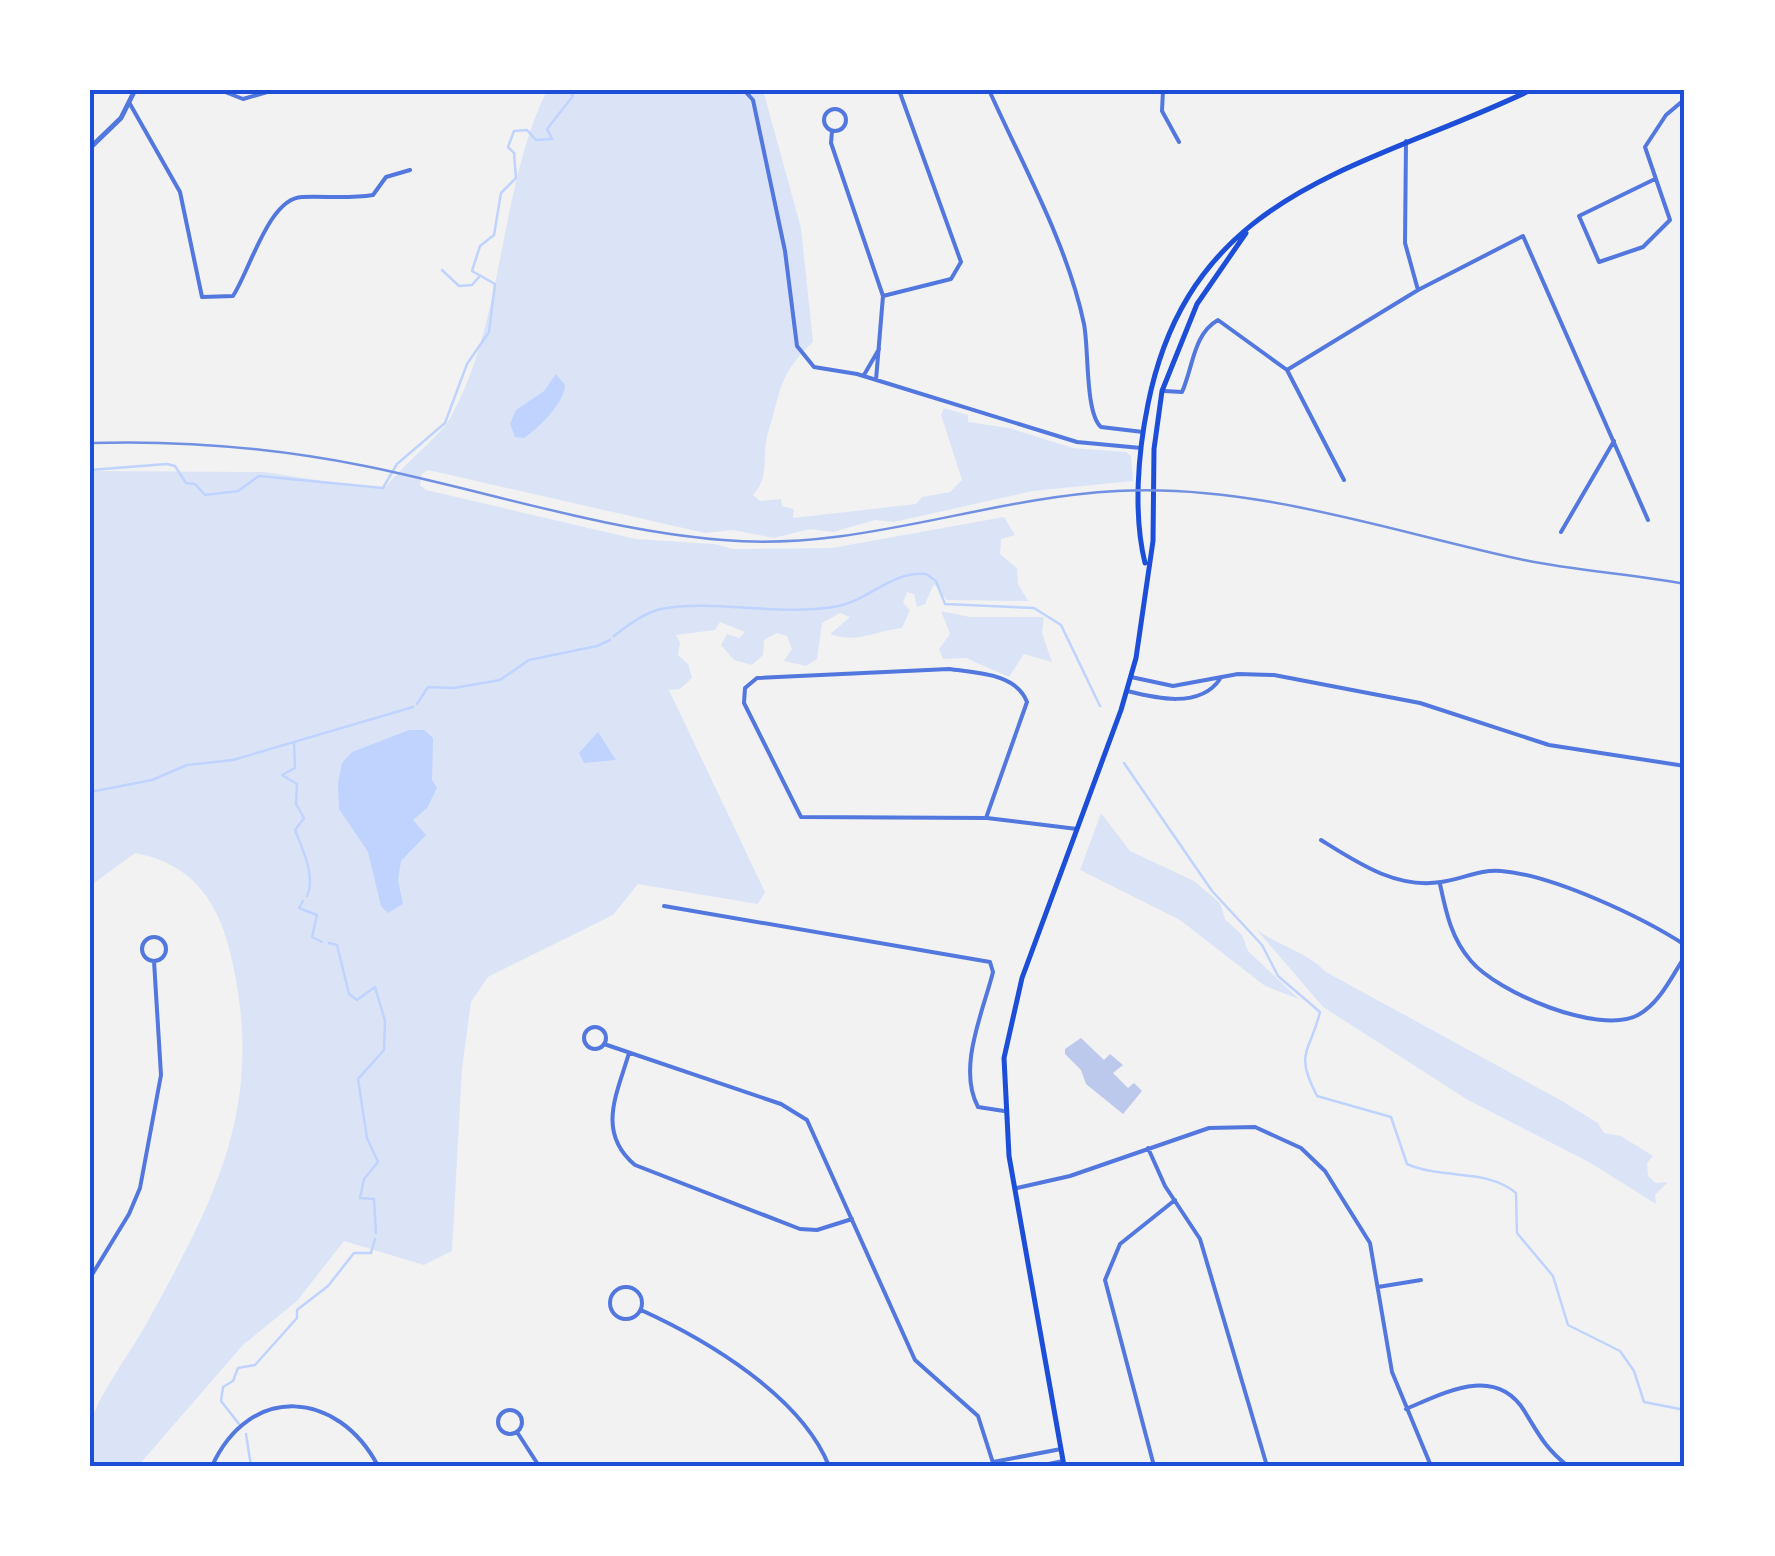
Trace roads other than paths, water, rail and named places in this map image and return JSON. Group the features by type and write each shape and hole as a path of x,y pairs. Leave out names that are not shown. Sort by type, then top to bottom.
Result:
{"main road":[{"path":"1146,566 1140,542 1141,448 1151,388 1173,326 1204,272 1224,247 1318,179 1531,90"},
{"path":"1064,1464 1014,1188 1004,1111 1004,1058 1015,1001 1130,677 1144,613 1146,566 1153,542 1154,449 1162,391 1197,304 1246,233"}],"street":[{"path":"90,148 130,104 135,90"},
{"path":"220,90 243,99 274,90"},
{"path":"744,90 753,100 785,250 798,346 806,360 814,367 864,376 1077,442 1141,448"},
{"path":"883,296 952,278 961,266 900,90"},
{"path":"989,90 1073,280 1088,344 1092,416 1101,428 1143,432"},
{"path":"1163,90 1162,111 1179,142"},
{"path":"1655,179 1579,216 1599,262 1643,246 1670,220 1645,147 1666,116 1685,99"},
{"path":"130,104 180,192 202,297 233,296 278,209 298,196 343,200 373,195 386,177 410,170"},
{"path":"832,131 841,129 846,122 840,109 824,116 883,296 876,380"},
{"path":"1406,141 1406,243 1418,290"},
{"path":"1287,370 1418,290 1523,236 1648,520"},
{"path":"1162,391 1182,392 1199,342 1208,326 1218,320 1287,370 1344,480"},
{"path":"864,376 878,349"},
{"path":"869,362 880,365"},
{"path":"1561,532 1614,440"},
{"path":"986,818 1026,702 1022,691 1007,680 949,669 910,669 757,678 745,688 744,704 801,817 986,818 1042,821 1076,829"},
{"path":"1130,677 1174,686 1250,673 1281,676 1420,703 1549,745 1685,766"},
{"path":"1126,691 1180,698 1210,691 1220,679"},
{"path":"1321,840 1386,876 1439,883 1491,870 1518,873 1636,916 1685,945"},
{"path":"1439,883 1458,943 1485,975 1513,992 1596,1021 1620,1022 1640,1014 1656,1000 1685,956"},
{"path":"664,906 990,962 993,972 970,1064 973,1098 978,1107 1004,1111"},
{"path":"90,1278 140,1188 161,1074 154,961 142,950 146,940 154,937 164,942 166,950 154,961"},
{"path":"604,1044 600,1029 586,1033 590,1048 604,1044 781,1104 806,1120 915,1360 978,1416 993,1464 1062,1449"},
{"path":"628,1052 610,1121 617,1144 636,1166 800,1228 833,1226 852,1219"},
{"path":"1014,1188 1070,1176 1194,1132 1226,1126 1255,1127 1289,1140 1318,1163 1363,1230 1378,1287 1392,1372 1431,1466"},
{"path":"1148,1148 1200,1239 1267,1466"},
{"path":"1154,1466 1105,1280 1120,1244 1175,1200"},
{"path":"1378,1287 1421,1280"},
{"path":"642,1310 629,1320 618,1318 611,1310 612,1294 621,1288 637,1290 642,1310 732,1357 805,1428 829,1466"},
{"path":"1406,1409 1454,1388 1492,1386 1515,1399 1542,1445 1568,1466"},
{"path":"212,1466 230,1437 253,1418 285,1406 308,1406 332,1414 352,1428 378,1466"},
{"path":"509,1410 520,1415 522,1422 517,1432 510,1434 500,1428 502,1414 509,1410"},
{"path":"517,1432 538,1466"},
{"path":"1039,1466 1064,1464"}],"water":[{"path":"556,374 565,385 556,407 530,434 515,437 510,424 516,410 544,391"},
{"path":"409,730 424,730 433,738 432,780 437,788 427,808 413,820 426,835 401,861 398,880 403,904 388,913 381,906 368,852 339,809 338,783 342,763 352,752"},
{"path":"598,732 616,760 584,763 579,753"}],"waterway":[{"path":"90,470 167,464 175,466 186,483 195,484 205,495 238,491 259,476 383,488 397,464 445,423 467,364 489,332 495,284 472,271 480,246 494,235 501,193 516,178 514,153 508,147 514,131 527,130 536,140 552,139 547,129 573,96 569,90"},
{"path":"442,270 459,286 472,285 479,277"},
{"path":"614,636 661,609 833,607 901,577 926,574 936,581 945,604 1034,608 1061,625 1100,706"},
{"path":"417,704 428,687 454,688 500,680 529,660 610,640"},
{"path":"90,792 152,780 187,765 233,760 413,707"},
{"path":"294,742 295,768 282,775 297,784 296,804 304,818 295,830 309,871 307,896"},
{"path":"1124,763 1212,891 1262,945 1278,976 1320,1012 1305,1061 1317,1096 1391,1117 1407,1164 1491,1180 1516,1193 1517,1233 1553,1276 1568,1325 1620,1351 1634,1371 1644,1402 1685,1410"},
{"path":"303,901 299,908 317,915 312,937 322,942"},
{"path":"329,943 337,945 349,994 357,1000 375,987 385,1021 384,1050 358,1079 367,1138 378,1162 364,1179 360,1198 374,1199 376,1233"},
{"path":"239,1424 221,1401 223,1387 233,1381 238,1368 255,1365 297,1318 297,1310 328,1286 354,1253 371,1253 375,1239"},
{"path":"246,1434 251,1466"}],"railway":[{"path":"90,443 193,444 297,454 632,528 723,540 773,542 872,532 1018,503 1117,491 1220,494 1322,512 1524,560 1685,584"}]}
